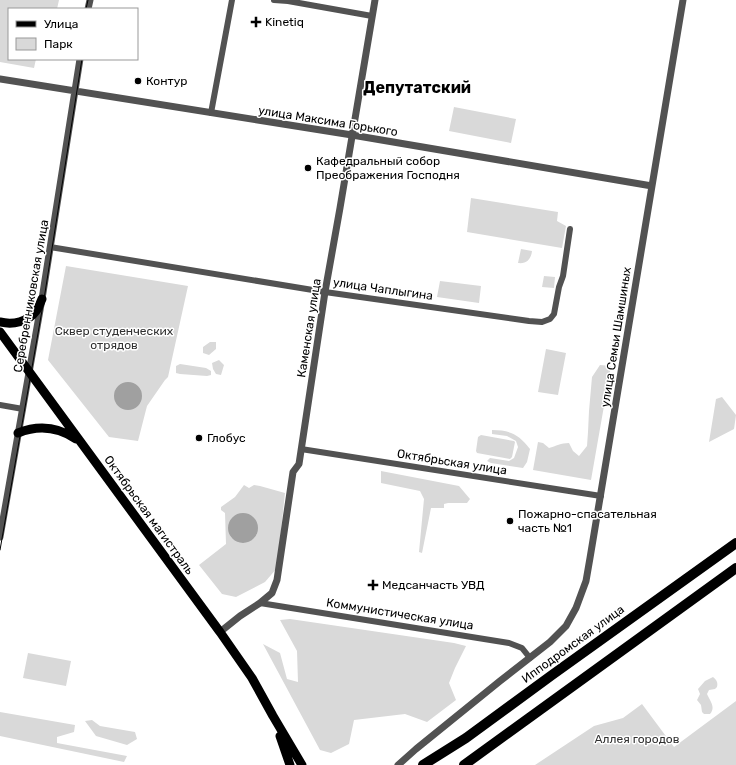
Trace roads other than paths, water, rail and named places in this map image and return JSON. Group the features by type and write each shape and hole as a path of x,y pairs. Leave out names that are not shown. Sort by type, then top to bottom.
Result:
{"highway":[{"name":"Ипподромская улица","path":"424,765 466,738 736,543"},
{"path":"464,765 736,568"}],"main road":[{"path":"0,322 6,324 19,323 37,310 42,299"},
{"name":"Октябрьская магистраль","path":"0,332 220,632 252,678 302,765"},
{"path":"18,433 26,430 54,429 67,433 82,443"},
{"name":"Октябрьская магистраль","path":"273,716 290,765"}],"street":[{"path":"211,113 232,0"},
{"path":"274,0 288,1 372,16"},
{"name":"Каменская улица","path":"220,632 272,593 277,580 293,472 298,464 301,448 325,292 375,0"},
{"name":"улица Семьи Шамшиных","path":"398,765 428,739 550,642 566,626 576,608 586,581 601,496 683,0"},
{"name":"Серебренниковская улица","path":"0,537 42,299 80,60"},
{"name":"улица Максима Горького","path":"0,79 652,186"},
{"name":"улица Чаплыгина","path":"50,247 325,292 542,322 550,319 554,314 570,229"},
{"path":"0,405 23,409"},
{"name":"Октябрьская улица","path":"301,448 601,496"},
{"name":"Коммунистическая улица","path":"260,603 509,643 522,648 530,658"}],"tram line":[{"path":"86,8 88,0"},
{"path":"0,550 44,299 82,60"}],"place":[{"name":"Kinetiq","path":"256,22"},
{"name":"Контур","path":"138,81"},
{"name":"Кафедральный собор Преображения Господня","path":"308,168"},
{"name":"Глобус","path":"199,438"},
{"name":"Пожарно-спасательная часть №1","path":"510,521"},
{"name":"Медсанчасть УВД","path":"373,585"}],"district":[{"name":"Депутатский","path":"417,87"}],"park label":[{"name":"Сквер студенческих отрядов","path":"114,338"},
{"name":"Аллея городов","path":"637,739"}]}
